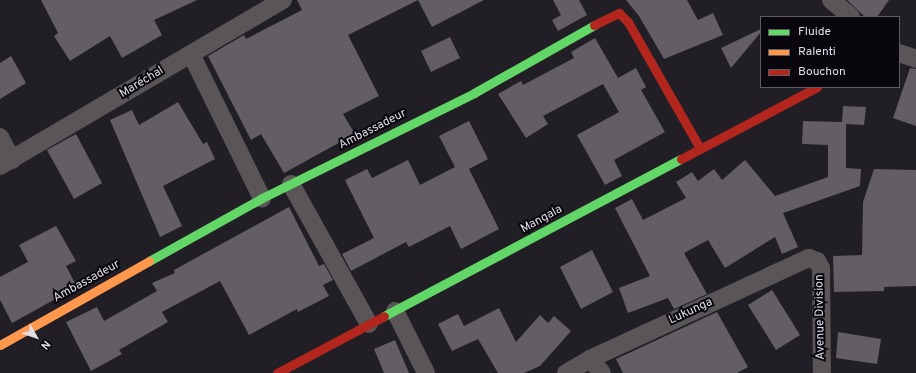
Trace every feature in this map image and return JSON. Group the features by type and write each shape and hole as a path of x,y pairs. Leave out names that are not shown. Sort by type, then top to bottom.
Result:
{"street":[{"name":"Maréchal","path":"6,163 283,0"},
{"path":"831,0 850,16"},
{"name":"Ambassadeur","path":"0,345 262,198 474,93 606,18 619,13 628,22 700,148"},
{"path":"900,53 916,59"},
{"path":"192,54 262,198"},
{"name":"Mangala","path":"277,373 815,88"},
{"path":"0,137 6,163"},
{"path":"291,184 369,324"},
{"name":"Lukunga","path":"566,373 590,359 809,258 816,261"},
{"name":"Avenue Division","path":"816,261 821,268 822,373"},
{"path":"395,311 426,373"},
{"path":"590,359 602,373"}],"building":[{"path":"41,0 197,0 154,20 162,35 122,58 110,36 70,61 54,36 58,33"},
{"path":"297,0 418,0 348,35 379,96 343,114 355,134 284,173 261,134 251,140 208,56 244,35 246,39 302,10"},
{"path":"418,0 484,0 432,27"},
{"path":"553,0 579,0 587,15 558,31 552,20 561,15"},
{"path":"626,0 687,0 698,20 713,13 723,35 664,59 639,16"},
{"path":"847,0 889,0 878,16 864,16"},
{"path":"760,29 760,33 731,68 721,48"},
{"path":"450,37 460,58 431,72 421,51"},
{"path":"595,38 618,78 636,68 646,87 641,90 665,132 614,160 622,176 605,185 577,135 619,112 603,84 543,116 548,124 526,138 498,94 521,81 523,85 574,58 571,52"},
{"path":"11,56 26,83 0,99 0,63"},
{"path":"910,68 916,69 916,126 893,118"},
{"path":"178,102 203,144 207,142 215,159 163,186 182,226 160,237 110,120 132,110 139,125"},
{"path":"843,106 866,107 864,125 846,124 846,168 861,169 860,186 783,213 798,247 782,254 775,237 725,268 708,240 684,253 707,294 674,309 668,298 628,313 619,288 650,276 615,208 632,199 643,220 686,198 676,182 692,172 698,181 714,169 722,180 745,160 775,196 828,177 828,145 802,144 803,121 842,122"},
{"path":"469,121 488,159 469,169 499,229 461,249 450,226 409,247 406,242 351,271 342,254 374,238 345,180 367,169 372,178 408,160 420,185 455,167 439,136"},
{"path":"76,134 102,183 74,199 47,150"},
{"path":"874,169 916,170 916,286 884,287 884,291 834,292 833,256 862,255 863,202"},
{"path":"289,207 319,266 324,264 333,280 323,285 329,296 298,312 297,309 249,335 220,281 162,312 168,322 119,350 122,354 91,371 66,322 97,307 104,321 157,291 152,283 175,273 174,270"},
{"path":"56,226 76,261 66,266 77,287 12,323 0,300 0,277 28,262 19,245"},
{"path":"592,250 613,292 581,309 560,267"},
{"path":"772,290 800,335 776,350 748,305"},
{"path":"499,308 516,342 540,315 548,323 554,316 571,331 540,366 524,373 498,373 478,339 452,351 438,324 458,314 464,326"},
{"path":"717,312 748,367 737,373 623,373 616,359"},
{"path":"838,332 881,339 877,364 836,358"},
{"path":"395,340 409,373 384,373 374,349"}],"traffic: fast":[{"path":"149,261 262,198 474,93 594,25"},
{"path":"384,316 681,159"}],"traffic: slow":[{"path":"0,345 149,261"}],"traffic: jam":[{"path":"594,25 619,13 628,22 700,148"},
{"path":"681,159 815,88"},
{"path":"277,373 384,316"}]}
